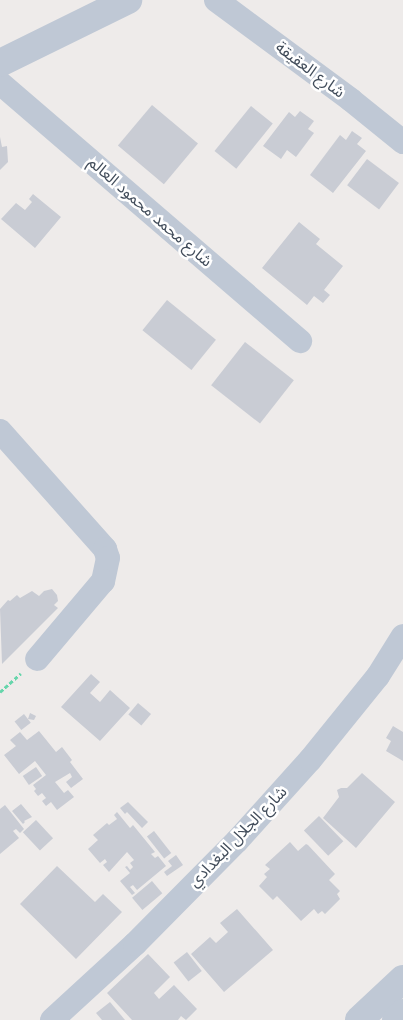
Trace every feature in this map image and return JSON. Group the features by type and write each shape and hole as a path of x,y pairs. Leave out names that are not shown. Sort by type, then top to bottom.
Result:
{"street":[{"path":"0,63 128,0"},
{"name":"شارع العقيقة","path":"216,0 351,100 403,142"},
{"name":"شارع محمد محمود العالم","path":"0,83 300,341"},
{"path":"0,431 104,549 108,558 103,581 37,659"},
{"name":"شارع الجلال البغدادي","path":"52,1020 135,944 244,833 310,760 378,676 403,636"},
{"path":"359,1020 403,979"},
{"path":"396,1020 403,1013"}],"path":[{"path":"0,692 37,659"}],"building":[{"path":"152,105 198,144 164,184 118,146"},
{"path":"251,106 273,124 236,169 214,151"},
{"path":"300,111 314,121 308,129 314,133 296,157 287,150 281,159 263,146 289,112 295,117"},
{"path":"352,131 362,138 357,144 366,151 333,193 310,175 340,135 346,140"},
{"path":"0,137 2,147 7,146 8,162 0,170"},
{"path":"367,159 399,183 379,209 347,185"},
{"path":"33,194 61,217 35,248 1,219 16,203 25,210 32,202 29,199"},
{"path":"299,222 320,239 316,244 343,266 324,290 330,295 323,303 314,296 307,305 262,268"},
{"path":"167,300 216,340 191,370 142,330"},
{"path":"245,342 294,380 260,424 211,385"},
{"path":"52,589 57,595 58,601 54,605 58,608 2,664 0,609 8,600 10,601 17,595 20,598 32,591 39,596 44,591"},
{"path":"91,674 100,682 90,693 100,702 110,690 130,708 100,741 61,707"},
{"path":"138,703 151,714 141,725 128,714"},
{"path":"30,713 36,716 34,720 28,719"},
{"path":"24,714 31,723 21,730 15,721"},
{"path":"393,726 403,732 403,761 386,751 391,741 386,738"},
{"path":"39,731 56,752 62,747 72,760 70,762 83,779 71,788 66,782 72,777 70,773 55,782 64,793 68,790 74,797 57,810 51,802 46,806 42,801 46,798 42,793 38,796 34,791 36,789 33,785 46,775 35,761 19,774 4,755 16,746 10,740 20,732 27,740"},
{"path":"36,767 42,776 29,785 23,776"},
{"path":"362,773 395,802 356,848 323,818 339,797 337,790 347,788"},
{"path":"128,802 148,822 142,828 127,812 125,814 120,808"},
{"path":"21,804 32,817 24,821 23,824 12,811"},
{"path":"5,805 24,829 20,833 16,829 13,831 19,838 0,854 0,809"},
{"path":"117,812 130,828 133,825 155,852 151,854 155,858 158,856 166,866 137,890 133,885 130,887 135,893 132,895 120,881 130,873 125,867 127,866 130,870 133,867 130,863 134,860 127,852 109,872 103,865 107,862 105,859 100,863 88,849 98,840 93,835 107,823 109,825 117,819 114,815"},
{"path":"319,816 343,841 328,856 304,831"},
{"path":"36,820 53,838 40,851 23,832"},
{"path":"154,831 171,853 164,859 147,837"},
{"path":"290,842 298,851 306,844 308,845 335,874 329,880 340,891 337,894 340,899 325,914 322,911 318,914 314,909 301,921 277,896 273,900 259,886 267,877 264,874 270,869 265,865"},
{"path":"176,855 183,865 167,876 164,872 172,866 168,861"},
{"path":"57,866 95,902 103,894 122,912 76,959 20,904"},
{"path":"152,881 162,893 142,910 132,898"},
{"path":"237,909 273,950 224,992 191,954 210,937 216,943 228,932 220,923"},
{"path":"187,952 202,971 188,981 174,962"},
{"path":"148,954 170,977 154,993 159,999 174,985 197,1009 186,1020 181,1016 178,1020 132,1020 107,993"},
{"path":"110,1002 125,1020 102,1020 96,1013"}]}
